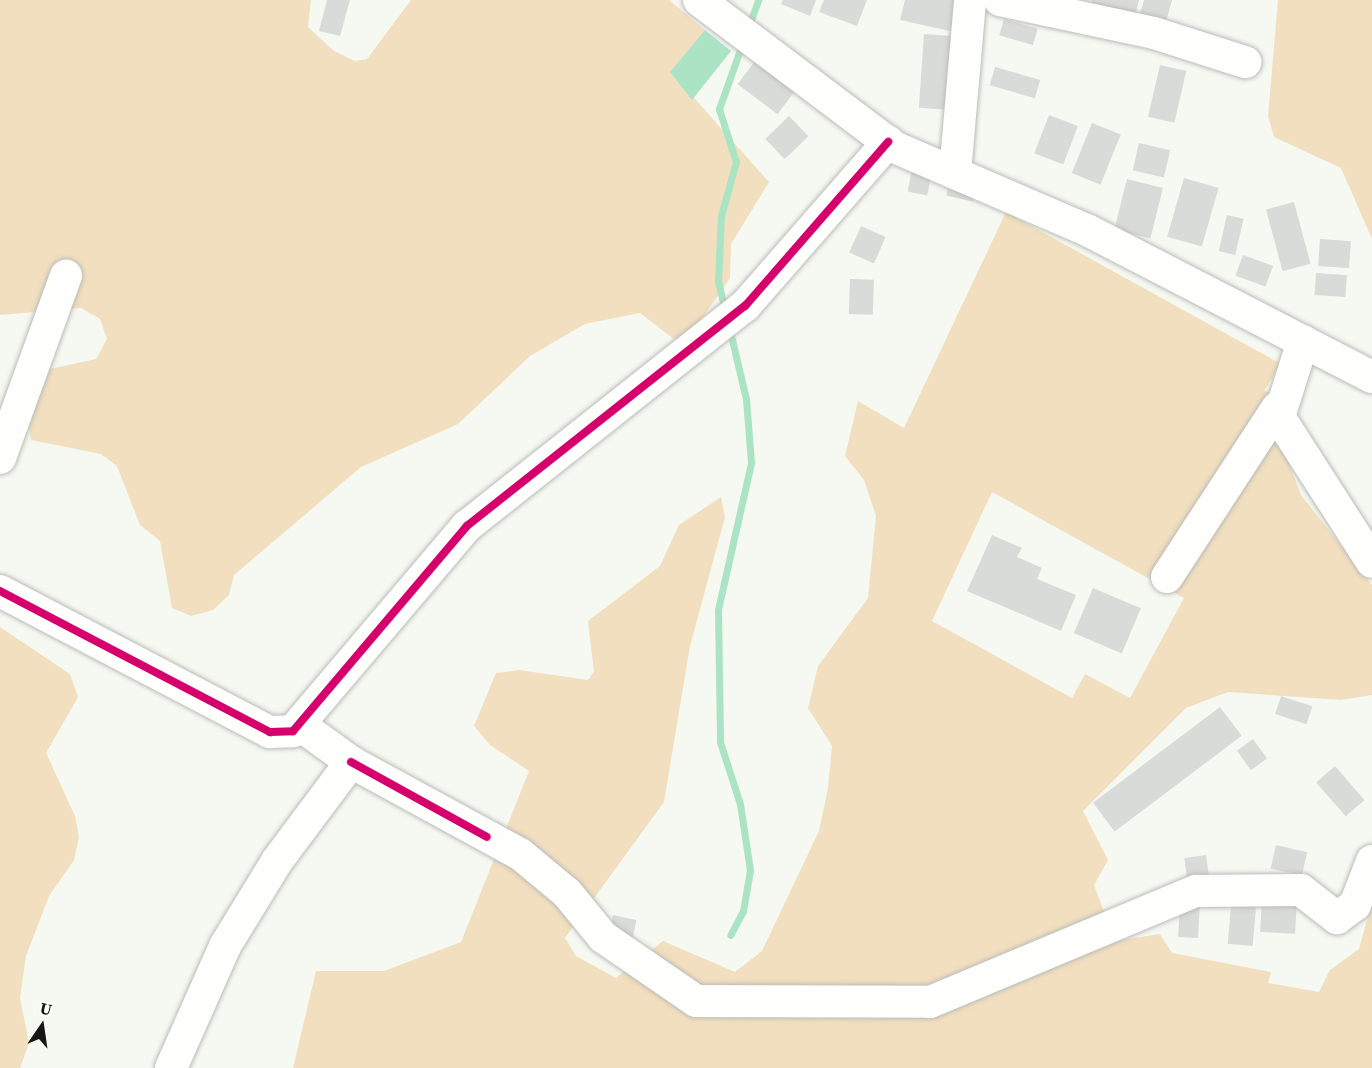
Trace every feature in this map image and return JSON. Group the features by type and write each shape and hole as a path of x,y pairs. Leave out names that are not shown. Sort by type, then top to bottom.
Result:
{"street":[{"path":"699,0 888,142 1087,230 1372,377"},
{"path":"955,173 970,0"},
{"path":"1000,0 1154,33 1245,62"},
{"path":"0,591 270,732 282,735 300,724 467,526 711,336 745,306 888,142"},
{"path":"0,458 66,276"},
{"path":"1167,577 1277,408 1303,341"},
{"path":"1277,408 1293,447 1372,561"},
{"path":"300,724 351,762 520,854 567,893 603,937 696,1001 930,1002 1196,891 1301,890 1337,918 1355,905 1372,861"},
{"path":"171,1068 225,946 277,861 351,762"}],"shaded area":[{"path":"0,0 311,0 308,27 334,51 355,61 367,59 411,0 669,0 705,30 671,72 769,182 731,244 730,278 683,346 640,313 585,324 530,356 458,424 361,467 234,575 229,595 213,610 191,616 172,608 160,541 140,525 117,466 101,454 31,440 24,399 32,380 50,369 96,359 107,339 100,319 81,308 0,315"},
{"path":"1278,0 1372,0 1372,239 1341,168 1274,137 1268,116"},
{"path":"705,30 731,51 692,100 670,72"},
{"path":"1006,212 1281,364 1264,391 1277,395 1281,442 1301,495 1372,585 1372,695 1341,700 1228,692 1186,708 1083,811 1108,860 1094,885 1115,941 1160,934 1172,953 1271,972 1268,983 1319,992 1330,970 1359,949 1372,902 1372,1068 293,1068 316,971 384,971 461,942 529,771 490,745 474,726 496,673 519,670 588,680 594,672 588,621 660,566 679,525 721,497 725,517 690,646 664,802 565,938 576,956 616,978 663,941 735,972 762,951 819,831 828,788 832,746 808,708 818,666 868,598 876,516 864,480 845,456 858,401 904,428","holes":["992,492 1184,598 1130,698 1085,674 1072,698 932,621"]},
{"path":"0,627 70,674 78,697 46,753 75,816 79,837 74,860 49,896 26,956 20,998 29,1043 20,1068 0,1068"}],"building":[{"path":"327,0 350,0 340,36 319,31"},
{"path":"783,0 816,0 810,16 781,4"},
{"path":"824,0 867,0 857,26 819,12"},
{"path":"905,0 957,0 950,31 900,20"},
{"path":"1092,0 1139,0 1135,16 1090,6"},
{"path":"1144,0 1172,0 1166,22 1140,14"},
{"path":"1004,19 1038,29 1033,45 999,35"},
{"path":"924,34 952,36 947,110 919,108"},
{"path":"758,57 798,87 777,114 738,84"},
{"path":"1160,65 1186,71 1174,123 1148,117"},
{"path":"995,67 1040,80 1035,98 990,85"},
{"path":"1049,115 1078,126 1063,164 1034,153"},
{"path":"789,116 808,136 785,159 765,139"},
{"path":"1092,123 1121,135 1101,185 1072,173"},
{"path":"1139,143 1170,150 1164,177 1133,170"},
{"path":"912,169 932,173 927,195 908,192"},
{"path":"1184,178 1219,188 1202,247 1167,237"},
{"path":"950,179 977,185 973,202 946,196"},
{"path":"1127,179 1163,188 1150,238 1114,229"},
{"path":"1294,202 1311,264 1283,271 1266,210"},
{"path":"1227,215 1244,219 1235,255 1219,251"},
{"path":"861,226 886,237 874,263 849,252"},
{"path":"1320,239 1351,241 1349,268 1318,266"},
{"path":"1243,255 1273,266 1266,287 1235,276"},
{"path":"1316,273 1347,275 1345,297 1314,295"},
{"path":"850,279 874,280 873,315 849,314"},
{"path":"992,535 1022,548 1017,557 1042,568 1037,579 1076,595 1061,631 967,591"},
{"path":"1093,588 1141,608 1122,653 1074,633"},
{"path":"1281,696 1312,706 1307,724 1275,714"},
{"path":"1220,707 1242,736 1115,831 1093,803"},
{"path":"1253,739 1267,758 1251,770 1237,751"},
{"path":"1335,766 1365,800 1346,816 1316,782"},
{"path":"1276,845 1307,852 1302,876 1271,868"},
{"path":"1206,855 1209,876 1187,879 1184,858"},
{"path":"1232,895 1257,897 1253,946 1228,944"},
{"path":"1262,897 1297,899 1295,934 1260,932"},
{"path":"1180,901 1200,902 1198,938 1178,937"},
{"path":"613,915 636,920 633,938 609,933"}],"waterway":[{"path":"748,28 758,0"},
{"path":"725,311 718,281 721,216 736,162 719,109 742,44"},
{"path":"730,331 746,399 751,463 718,610 720,742 740,804 750,870 743,911 730,935"}],"cycle path":[{"path":"0,591 270,732 293,731 467,526 745,306 888,142"},
{"path":"351,762 487,837"}]}
